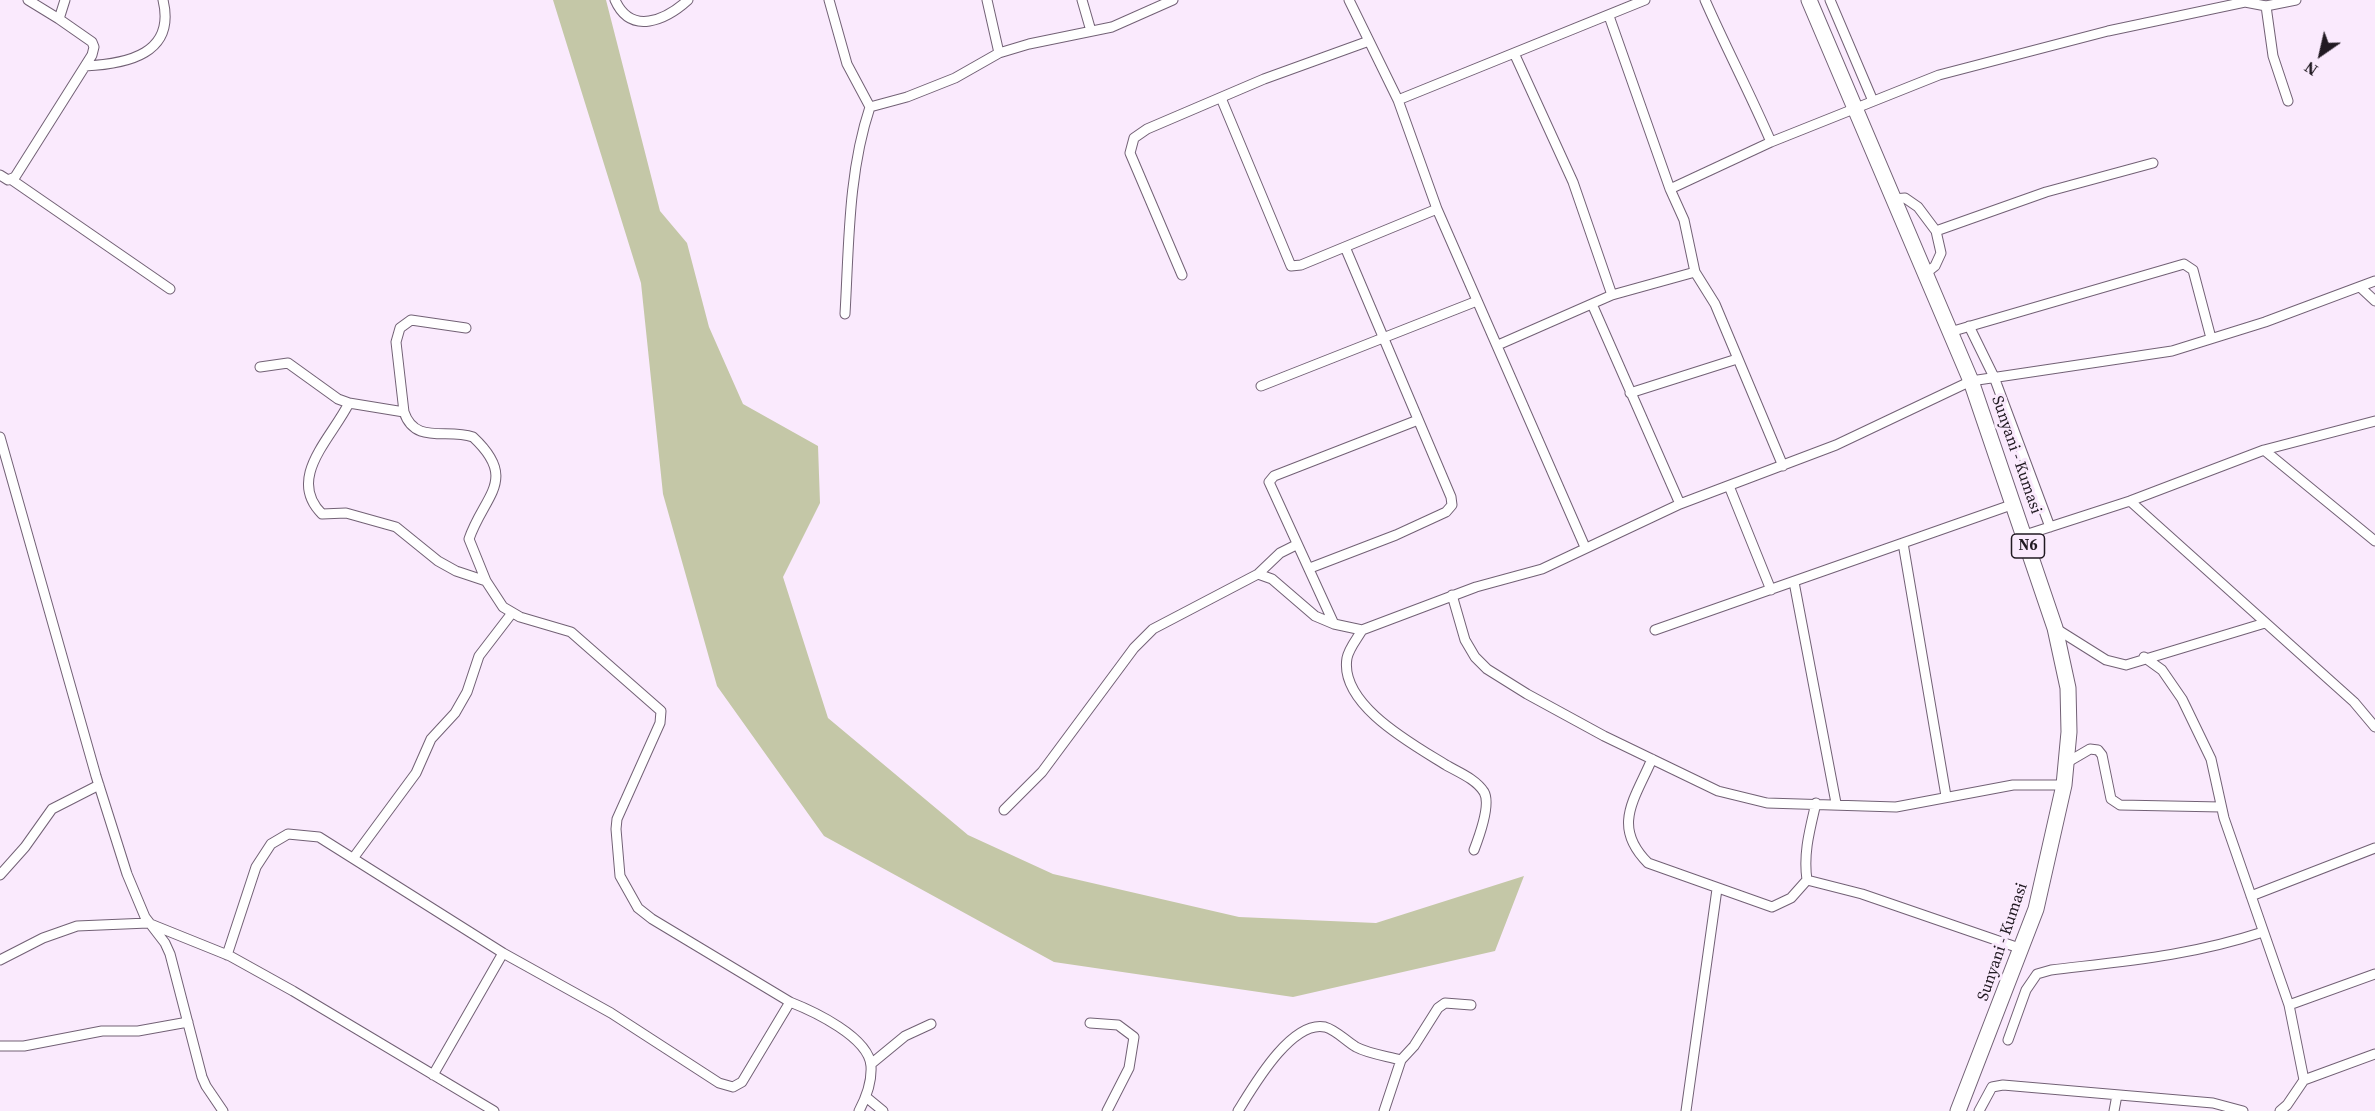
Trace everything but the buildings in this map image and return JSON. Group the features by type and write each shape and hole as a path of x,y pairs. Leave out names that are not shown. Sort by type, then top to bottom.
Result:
{"main road":[{"name":"Sunyani - Kumasi","path":"1809,0 1971,381 2055,628 2068,688 2064,785 2036,909 1958,1111"}],"street":[{"path":"12,180 32,154 94,47 92,42 28,0"},
{"path":"59,19 64,0"},
{"path":"85,66 137,57 154,45 165,24 163,0"},
{"path":"615,0 620,10 630,17 647,22 665,18 688,0"},
{"path":"829,0 847,64 870,107 860,138 854,176 845,314"},
{"path":"987,0 999,53"},
{"path":"1082,0 1091,31"},
{"path":"870,107 907,97 955,78 999,53 1112,27 1173,0"},
{"path":"1349,0 1398,100 1437,209 1585,547"},
{"path":"1398,100 1645,0"},
{"path":"1705,0 1725,45 1744,78 1771,142"},
{"path":"1830,0 1873,101"},
{"path":"1670,189 1771,142 1939,75 2108,32 2244,1 2266,6 2296,0"},
{"path":"2266,6 2273,56 2288,101"},
{"path":"1609,16 1688,234 1695,272 1715,304 1783,466"},
{"path":"1182,275 1130,153 1134,138 1147,129 1221,98 1369,41"},
{"path":"1514,53 1573,182 1612,295"},
{"path":"1221,98 1288,263 1295,266 1301,265 1437,209"},
{"path":"1936,231 2046,192 2153,163"},
{"path":"0,176 12,180 170,289"},
{"path":"1893,199 1905,198 1918,207 1936,231 1941,253 1935,266 1925,274"},
{"path":"1310,568 1396,535 1446,512 1452,506 1385,337 1345,247"},
{"path":"1950,332 2184,264 2193,270 2211,338"},
{"path":"1498,345 1612,295 1695,272"},
{"path":"1258,574 1272,579 1315,615 1334,624 1362,630 1452,595 1542,569 1680,504 1783,466 1863,433 1971,381 2172,351 2265,322 2375,281"},
{"path":"2360,287 2375,301"},
{"path":"1261,386 1477,301"},
{"path":"1592,304 1680,504"},
{"path":"466,328 411,320 400,328 396,342 407,422 422,434 473,437 495,466 497,481 469,539 486,581 503,607 512,613 571,632 661,711 660,723 618,819 616,829 620,876 638,908 790,1002 825,1017 862,1047 871,1064 866,1097 859,1111"},
{"path":"1969,326 1994,377 2050,527"},
{"path":"1630,393 1737,359"},
{"path":"260,367 288,363 330,394 349,404 404,412"},
{"path":"349,404 309,473 307,488 312,504 322,514 346,513 396,527 423,551 447,566 470,577 486,581"},
{"path":"1334,624 1269,482 1274,476 1418,420"},
{"path":"2025,536 2130,501 2264,450 2375,421"},
{"path":"0,437 99,785 127,874 148,924 165,942 170,954 206,1086 223,1111"},
{"path":"2264,450 2375,541"},
{"path":"1730,486 1771,590"},
{"path":"2130,501 2180,543 2354,702 2375,727"},
{"path":"1655,630 2014,504"},
{"path":"1903,543 1946,796"},
{"path":"1004,810 1042,772 1134,648 1153,629 1258,574 1280,553 1296,545"},
{"path":"1794,582 1836,803"},
{"path":"1452,595 1465,640 1475,657 1487,669 1557,711 1718,790 1767,803 1836,803 1896,807 2013,785 2064,785"},
{"path":"354,857 416,773 431,739 455,713 466,692 478,656 512,613"},
{"path":"2055,628 2117,664 2126,665 2144,657 2265,623"},
{"path":"1362,630 1347,660 1350,680 1362,701 1390,728 1470,779 1484,792 1486,800 1482,826 1474,850"},
{"path":"2144,657 2162,670 2182,699 2211,759 2221,807 2289,1005 2304,1080"},
{"path":"2066,763 2090,749 2098,750 2102,755 2111,799 2120,805 2221,807"},
{"path":"1653,759 1630,810 1627,831 1639,855 1648,863 1772,907 1791,898 1807,880"},
{"path":"0,875 25,847 52,809 99,785"},
{"path":"1807,880 1804,862 1816,803"},
{"path":"226,955 256,867 271,844 288,834 303,834 319,837 354,857 503,953 611,1013 719,1083 733,1087 742,1082 790,1002"},
{"path":"2251,896 2375,848"},
{"path":"1807,880 1862,894 2022,949"},
{"path":"1686,1111 1717,889"},
{"path":"0,960 43,938 77,926 148,924 226,955 293,991 494,1111"},
{"path":"2008,1040 2026,990 2037,974 2050,970 2139,962 2217,946 2263,932"},
{"path":"433,1075 503,953"},
{"path":"2289,1005 2375,974"},
{"path":"1384,1111 1401,1060 1414,1046 1438,1008 1445,1003 1471,1005"},
{"path":"0,1046 24,1046 102,1031 138,1031 188,1022"},
{"path":"1090,1023 1118,1025 1134,1037 1129,1068 1107,1111"},
{"path":"871,1064 906,1036 931,1024"},
{"path":"1238,1111 1258,1078 1286,1043 1315,1027 1326,1028 1358,1048 1401,1060"},
{"path":"2280,1111 2288,1105 2304,1080 2375,1054"},
{"path":"1979,1111 1992,1087 2003,1085 2213,1102 2243,1111"},
{"path":"2114,1111 2117,1095"},
{"path":"866,1097 883,1111"}],"green space":[{"path":"553,0 606,0 660,211 687,243 709,327 743,404 818,446 820,503 783,577 828,718 968,835 1053,874 1239,917 1376,923 1524,876 1495,951 1293,997 1054,962 824,836 717,686 663,494 641,283"}]}
